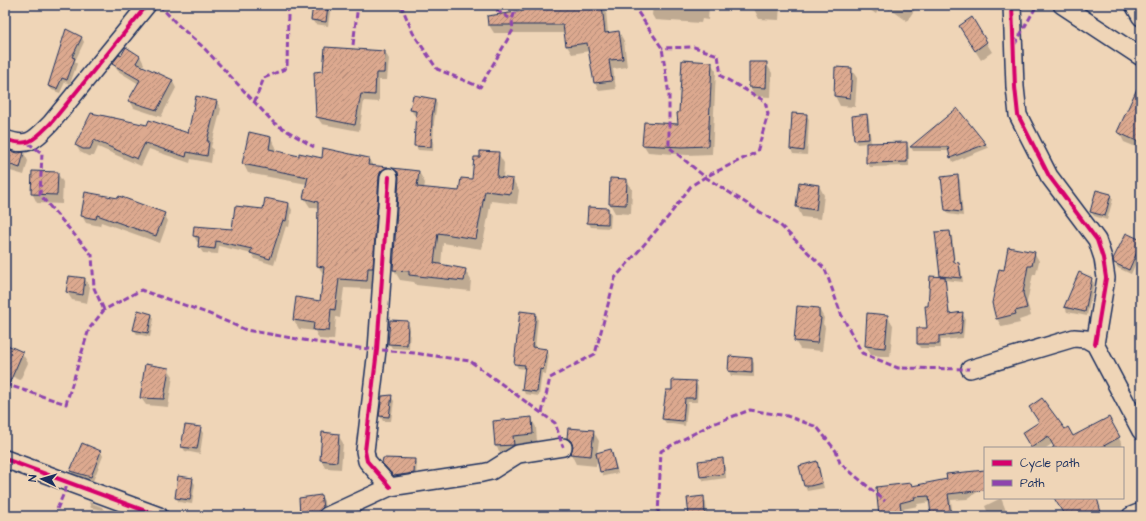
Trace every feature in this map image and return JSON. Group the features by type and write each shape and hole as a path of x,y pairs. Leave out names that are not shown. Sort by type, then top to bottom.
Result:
{"street":[{"path":"5,139 17,143 28,143 40,133 50,123 147,5"},
{"path":"1012,5 1015,87 1018,115 1049,176 1097,240 1104,258 1106,278 1095,344"},
{"path":"1062,5 1141,57"},
{"path":"1134,5 1141,17"},
{"path":"389,177 377,350 365,451 367,461 390,487"},
{"path":"970,369 1074,338 1086,339 1095,344 1141,431"},
{"path":"328,516 390,487 482,473 491,470 518,454 563,447"},
{"path":"5,459 159,516"},
{"path":"1131,516 1141,512"}],"building":[{"path":"313,5 328,5 326,22 311,20"},
{"path":"524,5 602,5 605,33 619,31 623,59 609,60 612,81 594,83 587,43 566,46 563,25 488,25 487,16 524,11"},
{"path":"972,17 987,42 975,51 959,26"},
{"path":"66,29 82,37 72,57 75,58 67,80 62,78 57,89 48,86"},
{"path":"126,47 140,56 136,63 173,80 157,110 128,101 140,80 112,64 119,55 121,56"},
{"path":"325,47 385,51 384,73 376,73 375,95 361,94 355,125 316,117 314,72 323,71"},
{"path":"682,60 712,62 708,146 682,147 642,145 644,122 678,124 677,113 679,112"},
{"path":"749,62 767,62 766,88 749,87"},
{"path":"835,67 852,68 850,98 834,96"},
{"path":"1141,80 1141,143 1117,132"},
{"path":"413,95 435,99 432,117 431,147 414,146 416,111 410,110"},
{"path":"196,96 217,101 207,141 209,141 207,156 187,152 186,157 145,143 137,159 94,140 90,149 83,149 75,145 91,113 147,125 149,120 188,133"},
{"path":"957,108 986,144 950,158 948,147 910,147"},
{"path":"792,113 807,114 804,151 790,149"},
{"path":"867,114 869,139 854,140 852,116"},
{"path":"249,132 271,137 269,149 299,156 299,153 322,158 323,148 369,158 368,165 388,167 381,171 379,176 373,268 368,268 367,281 339,279 335,310 331,309 329,331 313,330 314,323 293,320 296,297 320,301 324,267 317,266 318,202 303,198 308,177 242,164"},
{"path":"907,142 907,162 866,163 866,143"},
{"path":"5,150 18,153 24,152 20,168 5,163"},
{"path":"480,151 499,152 497,177 513,179 511,194 485,191 476,239 438,233 434,263 466,269 464,281 409,275 409,271 393,270 399,178 398,172 392,168 419,171 417,187 459,191 461,178 472,179 474,157 480,157"},
{"path":"32,171 58,172 57,195 31,194"},
{"path":"958,175 961,212 945,210 941,177"},
{"path":"610,178 627,179 626,205 609,204"},
{"path":"799,182 819,185 816,210 796,207"},
{"path":"1096,190 1111,194 1105,216 1090,212"},
{"path":"85,192 118,198 119,196 165,213 156,236 97,215 96,219 81,216"},
{"path":"265,198 289,203 286,221 283,220 270,259 250,253 252,249 216,241 215,249 198,247 199,237 193,236 194,226 232,229 235,206 263,209"},
{"path":"588,207 608,208 608,224 587,223"},
{"path":"950,231 954,262 959,263 961,278 940,276 935,232"},
{"path":"1126,233 1141,240 1129,270 1114,263 1113,259"},
{"path":"1008,247 1035,252 1032,266 1028,266 1023,293 1027,308 1015,311 1016,314 996,319 992,303 999,269 1004,270"},
{"path":"1079,272 1092,278 1085,312 1064,307"},
{"path":"69,276 85,278 83,295 66,292"},
{"path":"930,276 945,277 949,314 963,312 961,333 939,336 939,344 917,344 917,328 927,328 925,306 928,306"},
{"path":"797,306 819,308 819,317 821,318 817,343 794,341"},
{"path":"138,310 152,314 148,333 133,330"},
{"path":"520,311 536,313 532,347 547,349 543,370 540,369 537,392 522,390 525,365 514,364"},
{"path":"867,313 888,315 885,348 865,346"},
{"path":"390,320 408,321 407,345 388,344"},
{"path":"5,344 23,352 5,393"},
{"path":"729,356 752,358 752,373 728,371"},
{"path":"145,364 169,368 164,399 140,398"},
{"path":"672,380 696,381 695,398 685,398 683,421 662,419 666,390 672,390"},
{"path":"392,395 389,417 379,416 382,396"},
{"path":"1042,398 1065,429 1068,427 1073,436 1109,417 1120,437 1102,447 1054,447 1048,436 1030,447 1022,433 1039,422 1029,407"},
{"path":"532,417 533,434 513,436 514,445 495,446 493,421"},
{"path":"185,425 201,427 197,449 181,447"},
{"path":"568,428 594,430 591,456 570,454 573,446 571,441 567,438"},
{"path":"322,432 339,434 337,462 320,460"},
{"path":"82,443 101,451 91,477 70,471"},
{"path":"611,449 616,469 600,472 596,453"},
{"path":"383,458 415,459 414,473 394,476 382,463"},
{"path":"723,458 724,474 700,477 698,461"},
{"path":"817,461 822,483 804,486 799,466"},
{"path":"984,470 984,490 948,494 951,516 931,516 929,496 914,497 915,499 900,503 902,516 879,516 876,487 911,483 912,486 947,479 946,474"},
{"path":"178,476 193,478 190,500 175,498"},
{"path":"321,495 323,507 318,513 300,515 299,498"},
{"path":"704,496 705,516 689,516 687,498"},
{"path":"1055,499 1097,499 1102,516 1065,516"}],"marked path":[{"path":"159,5 177,24 204,48 274,123 314,147"},
{"path":"254,103 264,78 287,68 287,5"},
{"path":"353,45 358,5"},
{"path":"401,5 413,33 437,69 480,87 513,30 512,20 517,5"},
{"path":"489,5 512,20"},
{"path":"633,5 662,48 669,95 669,147 705,177 779,224 825,269 841,314 862,353 898,368 970,369"},
{"path":"1015,44 1037,5"},
{"path":"1066,8 1071,5"},
{"path":"542,413 550,378 595,354 615,278 668,217 691,186 705,177 757,152 768,114 765,101 721,76 718,55 694,47 662,48"},
{"path":"28,143 42,153 40,195 92,255 94,288 104,310"},
{"path":"5,384 66,404 89,329 104,310 141,290 207,313 246,330 338,346 414,353 470,361 555,423 563,447"},
{"path":"658,516 661,451 710,425 750,410 787,416 817,427 836,451 840,463 885,501"},
{"path":"52,516 55,514 69,481"}],"cycle path":[{"path":"5,139 20,143 31,141 40,134 51,123 147,5"},
{"path":"1012,5 1015,87 1018,115 1049,176 1097,240 1103,258 1106,278 1095,344"},
{"path":"389,177 377,350 365,451 367,461 390,487"},
{"path":"5,459 159,516"}]}
